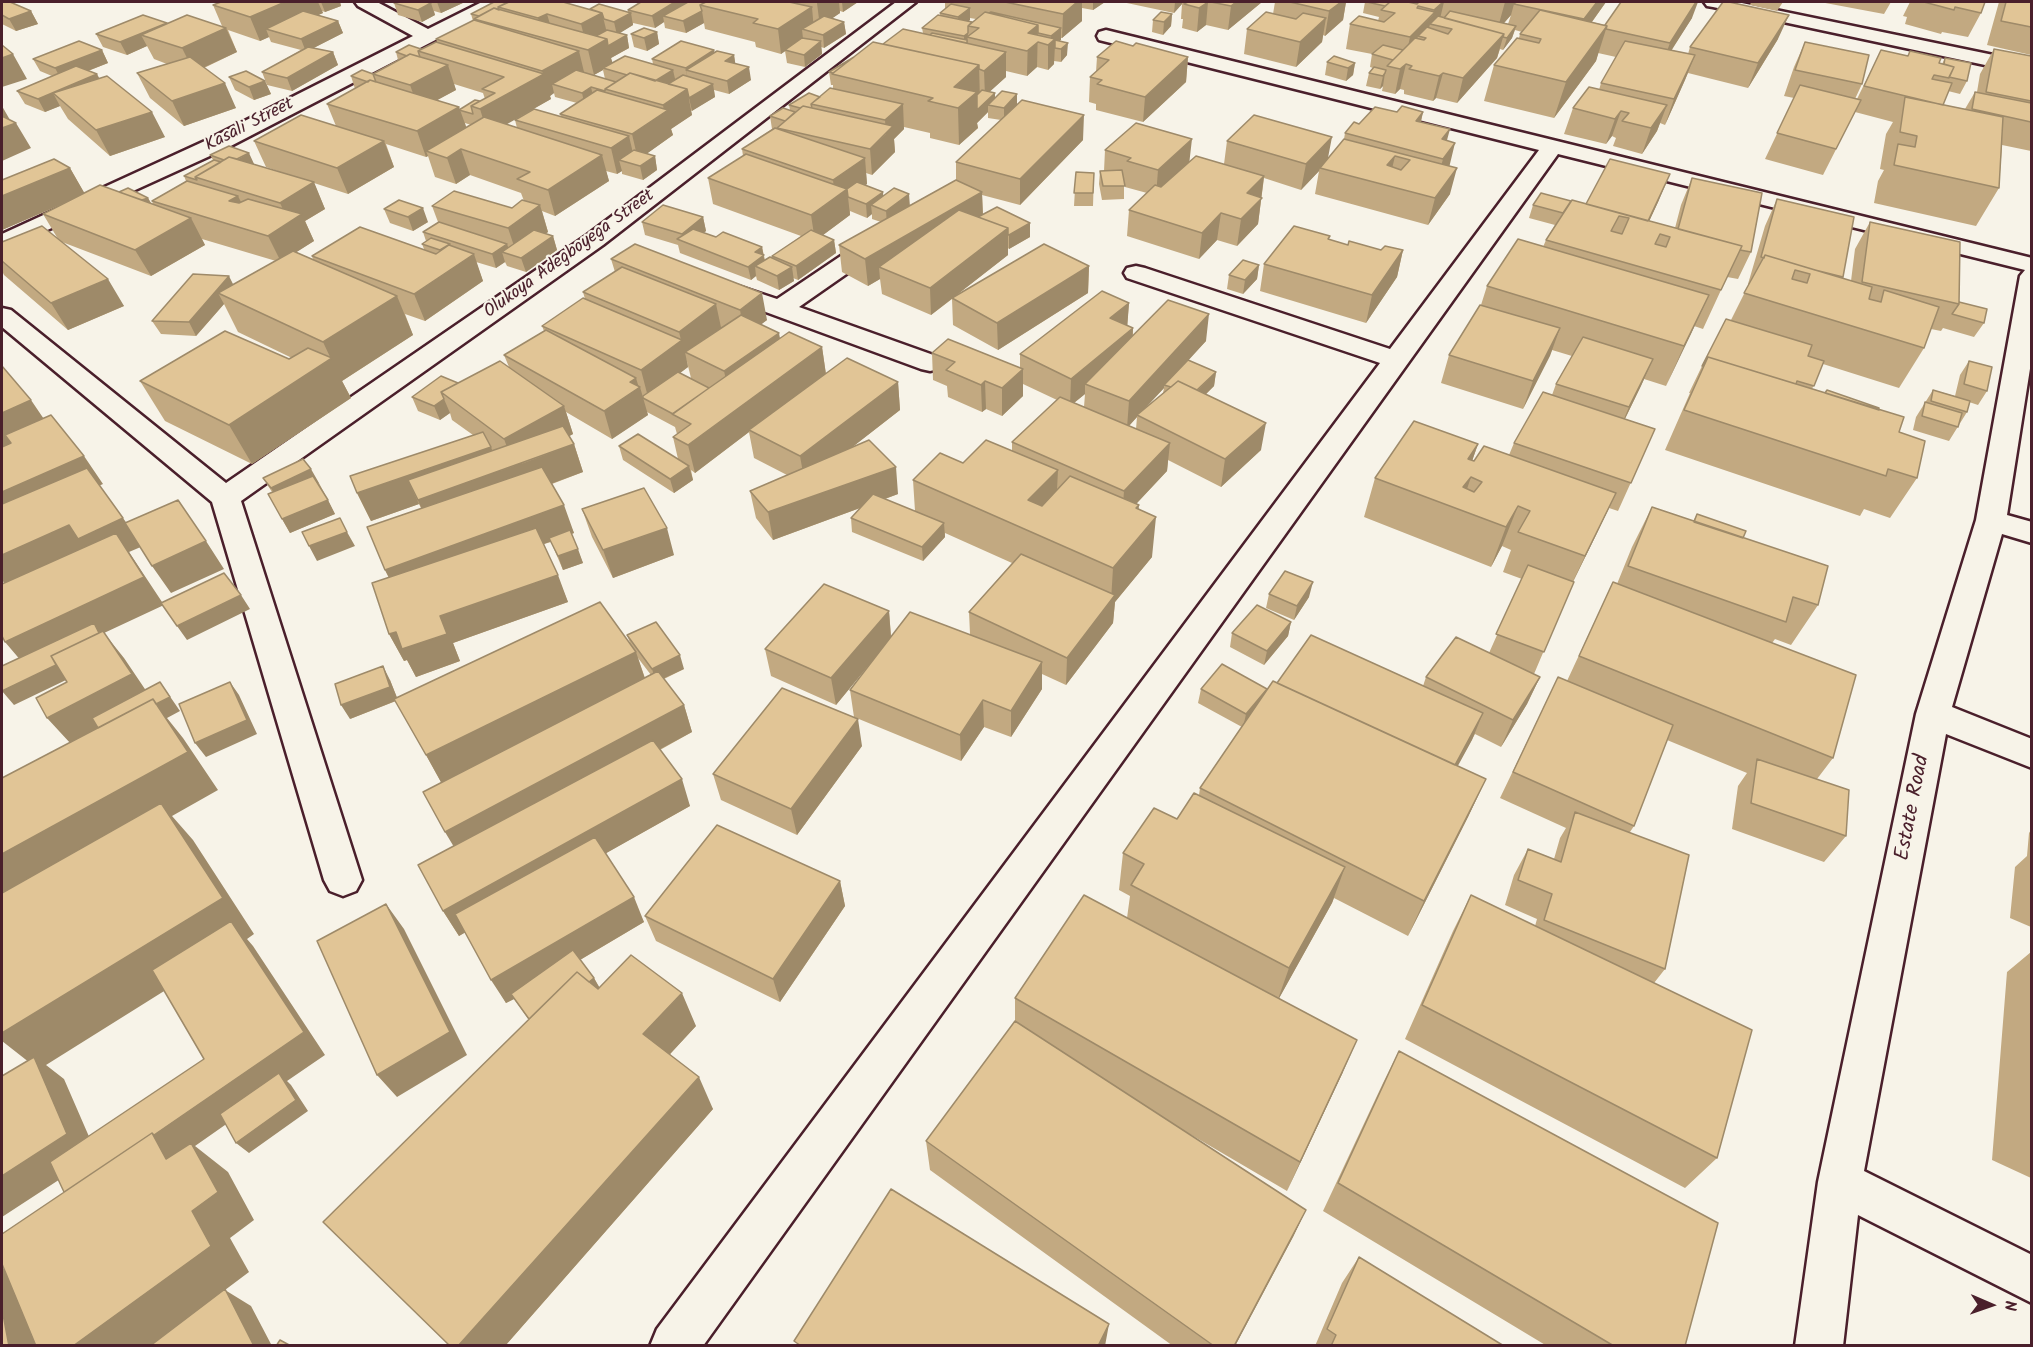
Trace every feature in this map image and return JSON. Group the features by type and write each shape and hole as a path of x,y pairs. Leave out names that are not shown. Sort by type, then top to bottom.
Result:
{"street":[{"path":"364,2 427,36"},
{"name":"Kasali Street","path":"2,242 215,145 495,2"},
{"name":"Olukoya Adegboyega Street","path":"225,498 606,244 907,2"},
{"path":"1713,2 2031,69"},
{"path":"1106,36 2031,265"},
{"path":"674,1346 1394,359 1553,146"},
{"path":"780,309 894,230"},
{"path":"1136,273 1394,359"},
{"name":"Estate Road","path":"1819,1346 1840,1182 1933,714 1991,520 2031,276"},
{"path":"704,281 930,363"},
{"path":"2,315 225,498 343,880"},
{"path":"1991,520 2031,533"},
{"path":"1933,714 2031,754"},
{"path":"1840,1182 2031,1280"}],"building":[{"path":"2,2 10,2 31,11 9,19 2,15"},
{"path":"221,2 285,2 250,17 213,5"},
{"path":"494,2 508,2 498,7 499,10 494,8 479,16 471,14"},
{"path":"509,2 563,2 602,13 581,24 547,14 538,18 498,7"},
{"path":"641,2 675,2 652,16 628,10"},
{"path":"688,2 706,2 700,5 702,11 683,21 663,16"},
{"path":"706,2 789,2 812,7 778,29 753,23 758,19 700,5"},
{"path":"1005,2 1077,2 1063,14"},
{"path":"1208,2 1199,8 1184,4"},
{"path":"1211,2 1236,2 1231,6"},
{"path":"1290,2 1341,2 1329,11"},
{"path":"1367,2 1390,2 1385,6"},
{"path":"1390,2 1417,4 1419,2 1443,2 1434,10 1418,6 1417,8 1435,12 1410,37 1350,24 1359,16 1384,22 1395,13 1381,10"},
{"path":"1516,2 1597,2 1584,19 1514,4"},
{"path":"1621,2 1696,2 1670,43 1606,29 1605,25"},
{"path":"1723,2 1789,15 1758,63 1690,47"},
{"path":"1924,2 1985,2 1981,13 1955,7 1954,10"},
{"path":"2006,2 2031,2 2031,27 2001,21"},
{"path":"394,3 431,3 418,10"},
{"path":"599,4 631,13 614,22 604,19 602,13 590,9"},
{"path":"951,4 970,8 958,17 940,13"},
{"path":"494,8 607,39 588,50 474,19"},
{"path":"1540,10 1607,26 1566,82 1494,65 1517,38 1539,43 1541,39 1520,34"},
{"path":"303,11 338,21 301,39 266,29"},
{"path":"1450,11 1516,26 1507,38 1503,37 1504,34 1444,18"},
{"path":"985,12 1038,25 1028,33 1055,39 1048,45 1038,42 1027,51 967,37 979,28 968,26"},
{"path":"1161,12 1172,14 1164,22 1153,20"},
{"path":"1266,12 1296,19 1303,13 1326,18 1300,42 1247,29"},
{"path":"989,13 1061,28 1051,36 1038,33 1038,25"},
{"path":"143,15 167,23 120,42 96,34"},
{"path":"187,15 226,28 182,48 141,35"},
{"path":"938,15 972,22 968,26 968,33 964,36 922,28"},
{"path":"824,16 844,22 823,35 802,29"},
{"path":"1438,16 1504,34 1463,78 1443,73 1439,76 1409,69 1412,66 1406,64 1400,69 1387,66 1415,38 1424,40 1426,38 1418,36 1427,27 1448,34 1452,29 1430,24"},
{"path":"474,20 579,51 542,71 436,39"},
{"path":"644,28 657,32 644,38 631,34"},
{"path":"903,29 1006,52 984,71 979,69 979,65 883,44"},
{"path":"607,30 627,35 608,46 607,39 596,36"},
{"path":"932,33 967,40 967,43 930,35"},
{"path":"802,38 821,41 804,55 785,50"},
{"path":"1055,40 1068,43 1061,49 1055,48"},
{"path":"79,41 102,50 55,68 33,59"},
{"path":"681,41 714,50 686,68 652,59"},
{"path":"1116,41 1133,46 1136,43 1188,57 1145,97 1097,84 1102,80 1090,77 1109,60 1097,57"},
{"path":"1625,41 1695,55 1674,99 1601,83"},
{"path":"436,42 544,74 480,109 471,106 495,93 482,89 504,77 418,51"},
{"path":"873,42 979,65 954,87 977,92 958,108 928,101 933,98 832,74"},
{"path":"1805,42 1869,55 1862,84 1795,70"},
{"path":"2,45 13,54 2,58"},
{"path":"409,45 421,49 418,51 420,57 396,52"},
{"path":"1383,45 1403,50 1393,60 1372,54"},
{"path":"308,47 333,52 287,78 262,72"},
{"path":"1994,49 2031,56 2031,101 1986,92"},
{"path":"1881,50 1908,56 1910,51 1941,58 1939,63 1954,67 1949,78 1934,75 1932,79 1952,83 1943,105 1864,86"},
{"path":"717,51 734,55 725,61 749,67 727,81 686,70"},
{"path":"410,54 448,65 410,85 373,74"},
{"path":"625,56 673,70 655,81 603,68"},
{"path":"1334,56 1355,63 1348,68 1327,62"},
{"path":"190,57 225,83 172,101 137,73"},
{"path":"854,57 833,73 829,72"},
{"path":"1945,58 1971,63 1967,81 1949,77 1954,67 1944,64"},
{"path":"76,66 97,74 38,99 17,91"},
{"path":"1374,67 1386,70 1383,76 1369,73"},
{"path":"362,70 373,74 376,82 370,80 368,82 351,76"},
{"path":"576,70 616,82 605,91 591,87 582,93 552,84"},
{"path":"246,71 265,81 249,87 229,77"},
{"path":"630,73 687,89 663,105 605,89"},
{"path":"683,75 713,84 689,98 687,89 668,84"},
{"path":"107,76 152,112 96,130 53,93"},
{"path":"370,80 459,107 417,131 327,104"},
{"path":"1800,85 1861,100 1836,149 1777,133"},
{"path":"1589,87 1667,105 1651,128 1622,121 1629,113 1621,111 1615,119 1573,108"},
{"path":"830,88 903,104 885,120 811,104"},
{"path":"597,90 668,110 632,134 560,114"},
{"path":"982,90 995,93 977,110 977,95"},
{"path":"1002,91 1017,94 1004,108 988,105"},
{"path":"1975,92 2031,103 2031,122 1972,109"},
{"path":"809,93 820,97 811,104 812,108 789,105"},
{"path":"1905,97 2003,117 1999,188 1894,165 1898,144 1915,147 1917,136 1900,132"},
{"path":"475,100 480,101 471,106 473,114 459,110"},
{"path":"1022,100 1084,115 1020,179 956,162"},
{"path":"803,106 893,126 870,149 777,128"},
{"path":"1402,106 1423,112 1416,121 1450,129 1442,139 1455,143 1443,159 1345,133 1354,122 1359,124 1375,107 1397,112"},
{"path":"783,108 795,112 785,121 770,116"},
{"path":"534,109 629,136 611,148 515,120"},
{"path":"301,115 384,141 337,168 254,141"},
{"path":"1254,115 1332,137 1306,164 1227,141"},
{"path":"2,116 16,123 2,128"},
{"path":"484,117 602,155 548,190 517,179 530,172 461,149 447,158 426,151"},
{"path":"1136,123 1192,139 1158,170 1127,161 1131,158 1105,150"},
{"path":"775,128 865,158 833,180 742,149"},
{"path":"1344,139 1457,168 1435,198 1320,168","holes":["1395,156 1410,160 1401,170 1387,165"]},
{"path":"229,146 249,153 237,159 229,157 224,160 210,155"},
{"path":"634,150 655,156 640,166 619,160"},
{"path":"746,154 847,189 811,215 708,178"},
{"path":"1196,156 1264,176 1247,193 1262,198 1241,219 1221,213 1202,233 1129,210 1155,185 1161,187"},
{"path":"229,157 314,182 280,203 195,177"},
{"path":"54,159 70,168 2,196 2,180"},
{"path":"1610,159 1670,174 1648,221 1586,204"},
{"path":"214,160 221,162 195,177 197,180 184,176"},
{"path":"1122,170 1125,186 1103,186 1100,171"},
{"path":"1076,172 1094,173 1093,193 1074,193"},
{"path":"1692,178 1762,193 1751,252 1740,250 1742,246 1678,229"},
{"path":"956,180 982,192 865,259 839,245"},
{"path":"187,181 238,196 229,201 239,203 248,199 302,214 268,236 152,201"},
{"path":"857,182 883,192 866,204 848,197 847,189"},
{"path":"100,185 191,218 135,250 43,214"},
{"path":"128,188 148,198 142,200 119,192"},
{"path":"894,188 909,194 886,211 871,205"},
{"path":"454,191 512,208 522,200 540,205 508,228 432,206"},
{"path":"1541,193 1571,201 1563,213 1533,205"},
{"path":"1777,199 1854,217 1843,277 1765,255 1764,258 1761,257"},
{"path":"399,200 423,208 408,217 384,209"},
{"path":"1572,200 1742,246 1721,290 1546,240","holes":["1619,216 1629,218 1622,234 1611,231","1660,234 1670,237 1666,247 1655,244"]},
{"path":"663,205 703,217 682,234 642,222"},
{"path":"997,207 1030,223 1008,235 1008,228 978,217"},
{"path":"959,210 1008,228 930,288 879,267"},
{"path":"439,222 507,244 492,254 423,232"},
{"path":"1870,222 1960,242 1959,304 1862,282"},
{"path":"42,226 108,279 51,303 2,261 2,242"},
{"path":"1294,226 1330,236 1328,239 1348,245 1349,241 1381,250 1385,246 1403,250 1372,295 1264,264"},
{"path":"360,227 436,254 449,245 474,254 414,294 312,256"},
{"path":"693,229 716,237 723,232 762,247 755,252 764,255 748,267 677,239"},
{"path":"534,230 553,236 521,258 502,252"},
{"path":"811,230 834,240 796,266 772,256"},
{"path":"431,238 450,244 440,250 422,244"},
{"path":"1518,239 1709,295 1684,346 1487,286"},
{"path":"635,244 762,293 740,310 611,259"},
{"path":"1044,244 1089,266 997,323 952,298"},
{"path":"293,251 397,296 323,342 218,293"},
{"path":"1765,255 1872,287 1869,299 1881,302 1884,290 1939,307 1924,348 1744,293","holes":["1795,270 1810,274 1807,283 1792,279"]},
{"path":"770,257 792,267 777,276 755,266"},
{"path":"1243,260 1259,265 1245,280 1229,275"},
{"path":"622,267 716,304 679,332 583,292"},
{"path":"193,274 229,276 189,322 152,321"},
{"path":"1102,291 1129,303 1110,318 1133,328 1071,379 1020,354"},
{"path":"583,298 682,340 641,370 542,326"},
{"path":"1168,300 1209,314 1129,401 1085,384"},
{"path":"1959,302 1987,309 1984,323 1952,314"},
{"path":"1480,305 1560,328 1533,381 1449,355"},
{"path":"741,315 779,333 724,371 685,352"},
{"path":"1726,319 1812,345 1808,356 1824,361 1814,386 1797,381 1796,384 1708,357 1702,366"},
{"path":"546,330 636,378 630,382 640,387 604,411 504,355"},
{"path":"225,331 289,359 308,348 332,358 229,425 140,381"},
{"path":"789,332 822,347 688,445 673,437 691,424 672,414"},
{"path":"1583,337 1653,359 1629,407 1556,384"},
{"path":"948,339 1023,369 1002,388 985,381 981,385 946,370 955,362 932,353"},
{"path":"1708,357 1904,417 1899,432 1925,441 1917,478 1888,469 1886,476 1684,410"},
{"path":"847,358 898,382 800,456 749,430"},
{"path":"1188,360 1216,372 1197,390 1178,381 1171,387 1164,385"},
{"path":"500,361 564,406 504,439 441,392"},
{"path":"1969,361 1992,367 1987,391 1964,384"},
{"path":"2,366 31,400 2,413"},
{"path":"678,372 709,388 673,414 643,398 643,396"},
{"path":"441,376 458,383 441,392 444,399 434,406 412,397"},
{"path":"1178,381 1266,423 1225,459 1137,415"},
{"path":"1827,390 1879,408 1879,410 1825,393"},
{"path":"1933,390 1970,401 1967,412 1931,401"},
{"path":"1543,392 1655,429 1631,483 1514,443"},
{"path":"1060,397 1170,443 1124,491 1012,442"},
{"path":"1925,402 1962,413 1958,427 1922,416"},
{"path":"51,415 84,456 2,492 2,447 11,443 5,435"},
{"path":"1414,421 1478,444 1468,459 1474,461 1484,446 1616,493 1585,556 1518,532 1530,511 1518,506 1506,527 1375,478","holes":["1471,477 1482,482 1474,492 1463,487"]},
{"path":"563,426 574,444 418,500 408,480"},
{"path":"483,432 491,447 357,493 350,476"},
{"path":"638,434 689,466 670,479 619,446"},
{"path":"869,440 896,467 768,512 750,491"},
{"path":"986,440 1058,470 1028,500 1042,506 1070,476 1139,505 1136,508 1156,517 1113,568 913,480 940,453 963,463"},
{"path":"303,459 311,469 271,488 263,478"},
{"path":"542,467 564,505 385,570 367,527"},
{"path":"87,468 123,518 78,539 69,525 2,555 2,504"},
{"path":"313,476 328,500 282,519 268,494"},
{"path":"644,488 667,528 603,550 582,509"},
{"path":"873,494 944,523 922,547 851,518"},
{"path":"178,500 206,541 152,566 125,523"},
{"path":"1652,507 1828,566 1818,605 1793,597 1786,622 1628,566"},
{"path":"1697,514 1746,531 1743,538 1694,522"},
{"path":"340,518 347,532 309,546 302,532"},
{"path":"536,528 558,575 440,616 447,634 402,649 396,632 389,634 372,583"},
{"path":"570,530 578,549 558,556 549,538"},
{"path":"116,533 144,577 5,642 2,636 2,584"},
{"path":"1021,554 1115,595 1067,658 969,612"},
{"path":"1528,565 1574,582 1544,652 1496,634"},
{"path":"1285,571 1313,582 1297,606 1269,594"},
{"path":"224,573 241,595 177,626 161,603"},
{"path":"1613,582 1856,675 1833,758 1579,656"},
{"path":"824,584 889,611 831,678 765,649"},
{"path":"600,602 636,652 426,755 394,699"},
{"path":"1257,605 1291,622 1267,651 1232,633"},
{"path":"910,612 1042,662 1011,711 983,700 960,735 850,690"},
{"path":"656,622 680,655 652,669 627,635"},
{"path":"94,623 99,633 51,656 56,665 2,691 2,666"},
{"path":"103,631 132,674 47,718 36,698 67,682 51,656"},
{"path":"1311,635 1483,713 1455,765 1277,683"},
{"path":"1456,637 1540,677 1513,720 1426,677"},
{"path":"1222,664 1267,689 1246,714 1201,689"},
{"path":"383,666 390,687 341,705 335,684"},
{"path":"658,671 684,705 445,832 423,792"},
{"path":"1558,677 1673,725 1634,826 1513,772"},
{"path":"1273,681 1486,779 1424,901 1200,788"},
{"path":"160,682 170,697 156,704 153,699 98,728 92,718"},
{"path":"230,682 247,720 195,743 179,704"},
{"path":"782,688 858,719 791,809 713,774"},
{"path":"153,699 188,752 2,854 2,778"},
{"path":"653,740 682,779 443,911 418,865"},
{"path":"1757,759 1849,790 1846,836 1751,803"},
{"path":"1194,793 1345,867 1289,968 1131,885 1144,864 1123,853 1154,808 1177,819"},
{"path":"161,803 223,898 2,1033 2,893"},
{"path":"1575,812 1689,855 1665,969 1544,920 1552,894 1518,880 1528,849 1561,862"},
{"path":"717,825 840,881 773,979 645,916"},
{"path":"595,837 634,897 491,980 455,914"},
{"path":"1084,895 1357,1040 1300,1162 1015,998"},
{"path":"1471,895 1752,1030 1717,1158 1422,1005"},
{"path":"386,904 450,1032 377,1075 317,941"},
{"path":"231,921 304,1032 154,1135 152,1133 64,1192 50,1162 204,1059 152,970"},
{"path":"573,950 594,978 589,982 577,972 529,1019 511,994"},
{"path":"631,955 682,993 643,1034 699,1077 458,1346 450,1346 323,1222 577,972 598,989"},
{"path":"1015,1021 1306,1210 1234,1346 1214,1346 926,1141"},
{"path":"1399,1051 1718,1223 1685,1346 1614,1346 1338,1183"},
{"path":"34,1057 67,1134 2,1176 2,1076"},
{"path":"279,1073 296,1100 236,1143 220,1114"},
{"path":"152,1133 166,1159 191,1143 218,1192 192,1211 211,1246 73,1346 36,1346 2,1264 2,1234"},
{"path":"891,1189 1109,1324 1098,1346 801,1346 794,1341"},
{"path":"1359,1257 1504,1346 1331,1346 1336,1335 1327,1329"},
{"path":"225,1289 254,1346 150,1346"},
{"path":"2,1309 9,1346 2,1346"},
{"path":"280,1340 291,1346 276,1346"}]}
